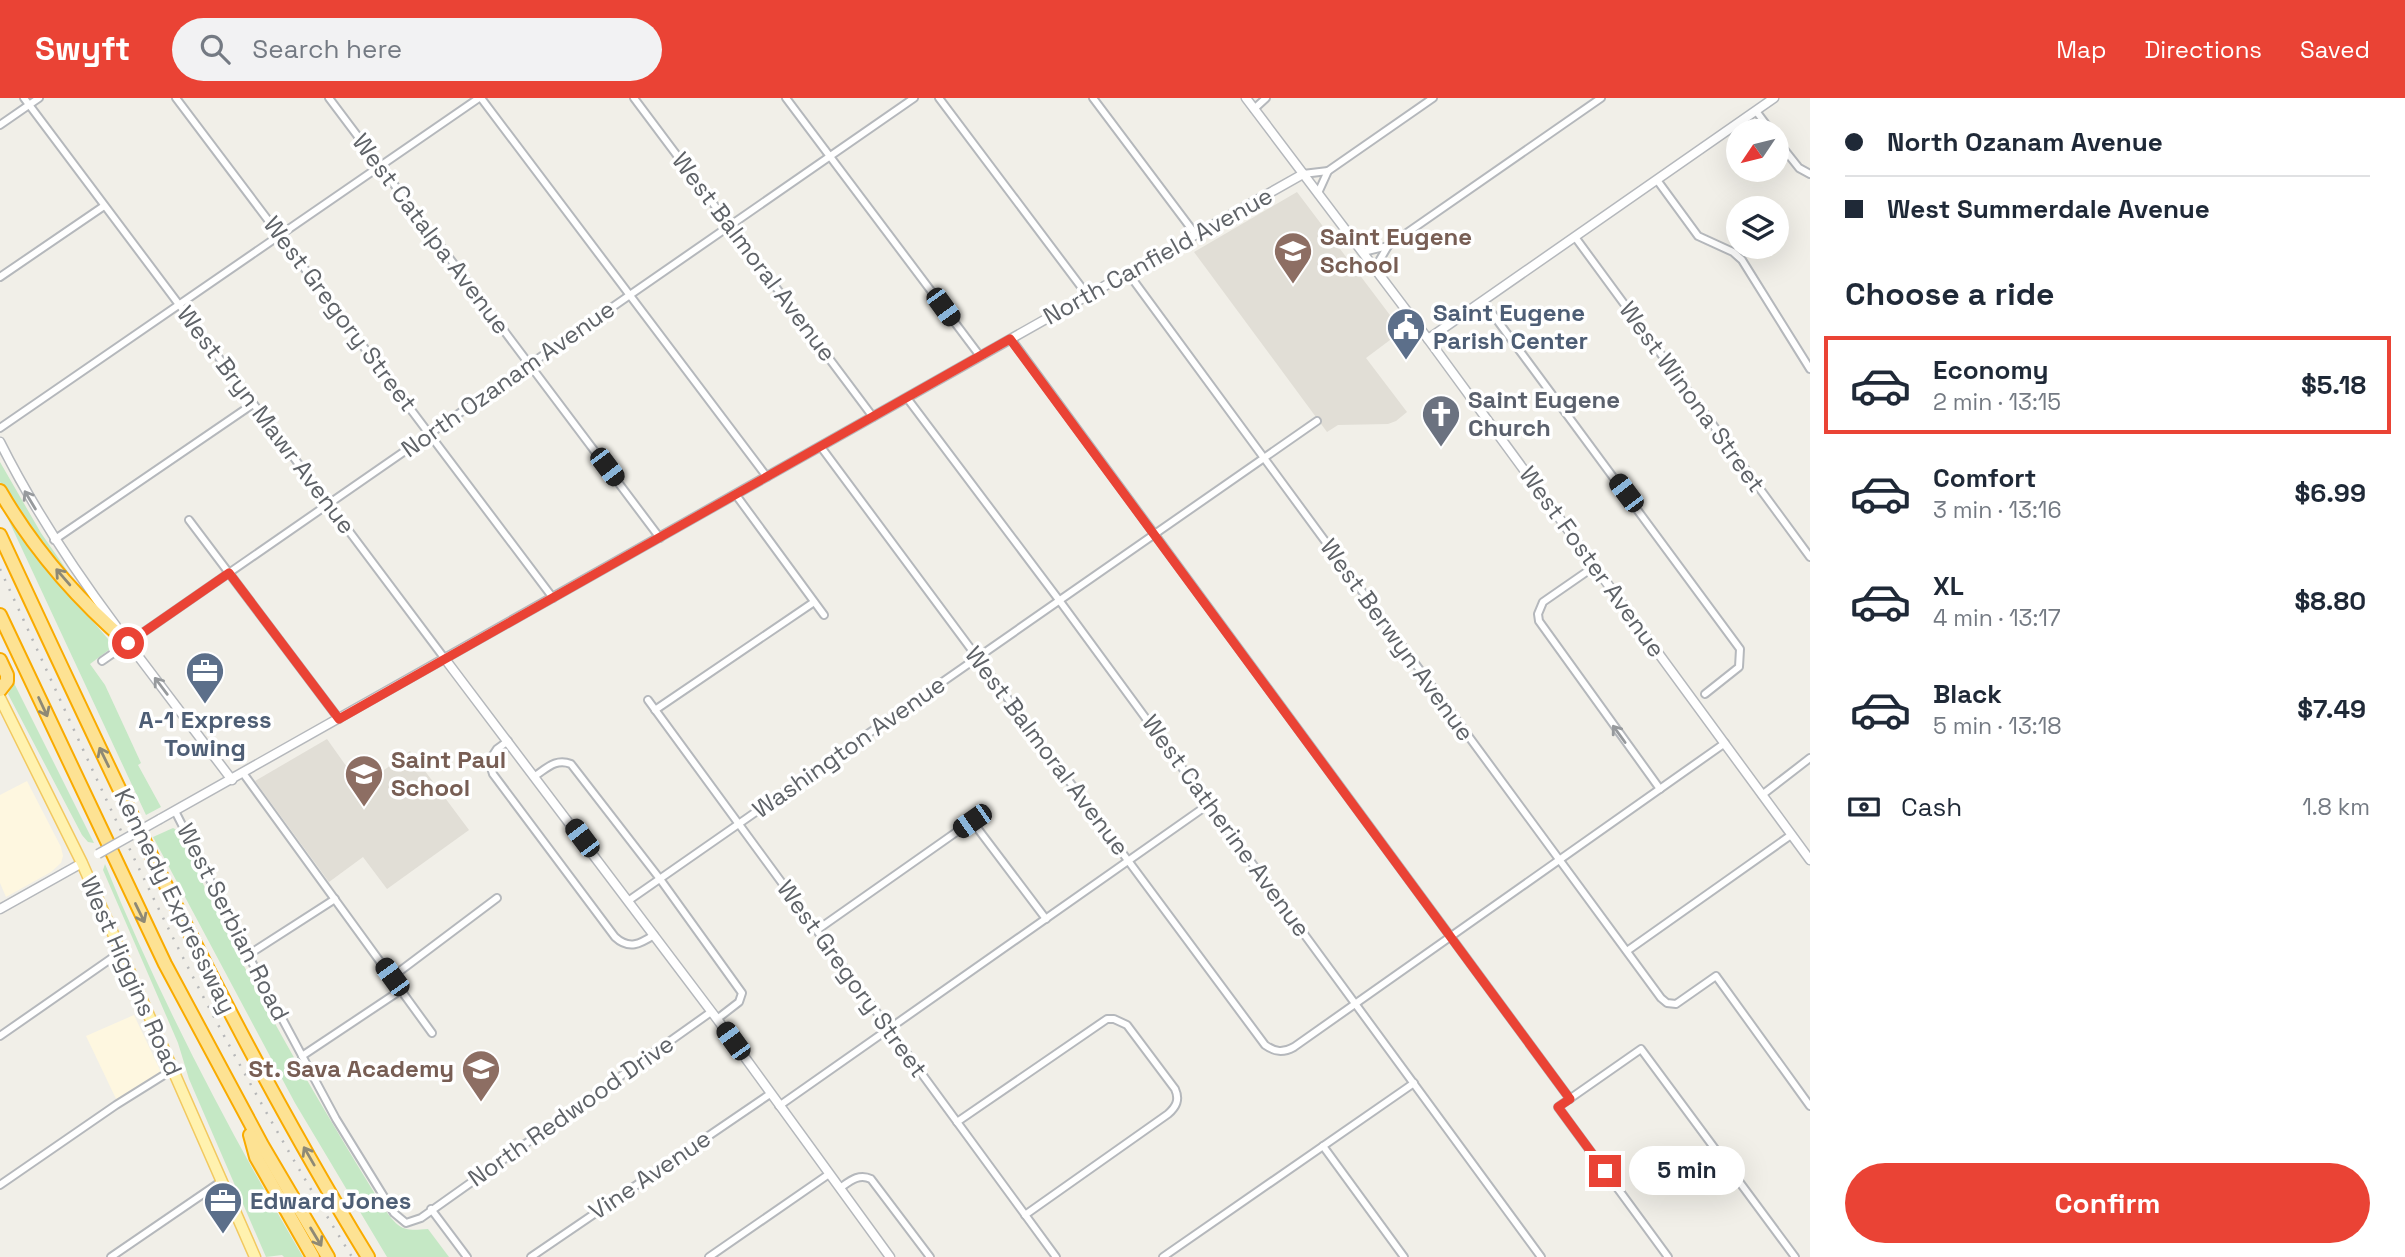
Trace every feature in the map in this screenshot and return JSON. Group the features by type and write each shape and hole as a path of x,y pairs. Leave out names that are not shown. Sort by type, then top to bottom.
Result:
{"highway":[{"path":"0,491 54,566 85,603 128,643"},
{"name":"Kennedy Expressway","path":"0,535 149,850 211,974 285,1114 368,1257"},
{"name":"Kennedy Expressway","path":"0,615 159,953 245,1115"},
{"path":"0,660 7,675 7,681 0,690"},
{"path":"245,1115 256,1157 313,1257"},
{"path":"245,1115 328,1257"}],"main road":[{"name":"West Higgins Road","path":"0,698 82,863 255,1257"}],"street":[{"name":"West Bryn Mawr Avenue","path":"24,98 654,935 888,1256"},
{"path":"0,125 39,98"},
{"name":"West Gregory Street","path":"176,98 553,598"},
{"name":"West Catalpa Avenue","path":"329,98 660,538"},
{"path":"0,428 480,98 767,477"},
{"name":"West Balmoral Avenue","path":"634,98 873,417"},
{"path":"786,98 980,356"},
{"name":"North Ozanam Avenue","path":"102,661 914,98"},
{"path":"939,98 1088,296"},
{"path":"1093,98 1196,234"},
{"path":"1254,109 1266,98"},
{"path":"1318,193 1328,172 1433,98"},
{"path":"1363,252 1388,246 1601,98"},
{"path":"1429,339 1774,98"},
{"name":"West Foster Avenue","path":"1249,99 1429,339 1810,860"},
{"path":"1756,111 1762,119"},
{"path":"1789,155 1799,168 1810,174"},
{"path":"1303,174 1328,172"},
{"name":"North Canfield Avenue","path":"98,855 1303,174"},
{"path":"1657,180 1698,236 1733,252 1742,260 1810,369"},
{"path":"0,277 104,206"},
{"name":"West Winona Street","path":"1574,237 1810,557"},
{"path":"1375,268 1388,246"},
{"name":"West Berwyn Avenue","path":"1128,273 1661,998 1670,1004 1679,1002 1716,976 1810,1105"},
{"path":"1483,301 1740,649 1739,667 1704,694"},
{"path":"1010,339 1570,1099"},
{"name":"West Catherine Avenue","path":"907,398 1059,600 1541,1257"},
{"path":"54,540 253,404"},
{"name":"Washington Avenue","path":"628,901 1317,421"},
{"path":"0,442 23,489 54,540 232,780"},
{"name":"West Balmoral Avenue","path":"821,447 1265,1045 1283,1052 1294,1047 1356,1003"},
{"path":"736,495 824,615"},
{"path":"189,520 339,719"},
{"path":"1595,566 1543,602 1538,614 1541,628 1660,789"},
{"path":"655,710 814,602"},
{"name":"West Gregory Street","path":"648,700 1056,1257"},
{"path":"508,741 497,749 489,761 493,774 607,926 621,943 629,946 654,935"},
{"path":"1356,1003 1724,743"},
{"path":"1762,794 1810,758"},
{"path":"535,776 559,761 571,764 660,879 742,993 738,1002 714,1016"},
{"path":"243,773 432,1033"},
{"path":"779,1106 1209,804"},
{"name":"West Serbian Road","path":"175,811 336,1119 394,1213 406,1223 421,1218 431,1209"},
{"path":"817,930 972,821 1046,919"},
{"path":"1627,951 1791,835"},
{"path":"1,906 82,863"},
{"path":"392,977 497,898"},
{"path":"248,955 335,899"},
{"path":"0,1036 122,951"},
{"path":"302,1056 401,990"},
{"name":"North Redwood Drive","path":"431,1209 714,1016"},
{"path":"957,1122 1100,1022 1114,1018 1127,1025 1175,1089 1177,1104 1168,1114 1025,1214"},
{"path":"1668,1257 1558,1107 1641,1049 1795,1257"},
{"path":"0,1185 172,1070"},
{"path":"1163,1257 1413,1083"},
{"name":"Vine Avenue","path":"531,1257 771,1094"},
{"path":"1323,1146 1404,1257"},
{"path":"709,1257 830,1174"},
{"path":"840,1188 858,1177 871,1179 930,1257"},
{"path":"111,1257 222,1181"},
{"path":"431,1209 467,1257"}],"shaded area":[{"name":"Saint Eugene School","path":"1297,192 1402,331 1366,358 1407,412 1396,421 1388,424 1338,425 1327,432 1194,252"},
{"name":"Saint Paul School","path":"327,739 361,787 410,751 469,830 387,889 363,857 329,882 255,781"},
{"path":"27,781 63,856 61,863 51,872 6,897 0,883 0,795"},
{"path":"134,1015 161,1072 118,1103 86,1036"}],"green space":[{"path":"0,462 41,533 84,595 22,518 0,482"},
{"path":"2,506 37,556 114,646 90,664 105,685 141,763 138,765 161,807 146,815"},
{"path":"11,677 94,843 88,842 82,835 8,694 12,686"},
{"path":"173,828 183,840 252,982 330,1120 385,1210 403,1228 428,1229 449,1257 387,1257 295,1103 153,837"},
{"path":"105,864 172,1015 249,1162 303,1257 266,1257 103,870"}],"railway":[{"path":"0,569 192,975 269,1117 352,1257"}],"place":[{"name":"Saint Eugene School","path":"1293,285"},
{"name":"Saint Eugene Parish Center","path":"1406,361"},
{"name":"Saint Eugene Church","path":"1441,448"},
{"name":"A-1 Express Towing","path":"205,705"},
{"name":"Saint Paul School","path":"364,808"},
{"name":"St. Sava Academy","path":"481,1103"},
{"name":"Edward Jones","path":"223,1235"}],"route":[{"path":"128,643 229,573 339,719 1010,339 1570,1099 1558,1107 1605,1171"}]}
